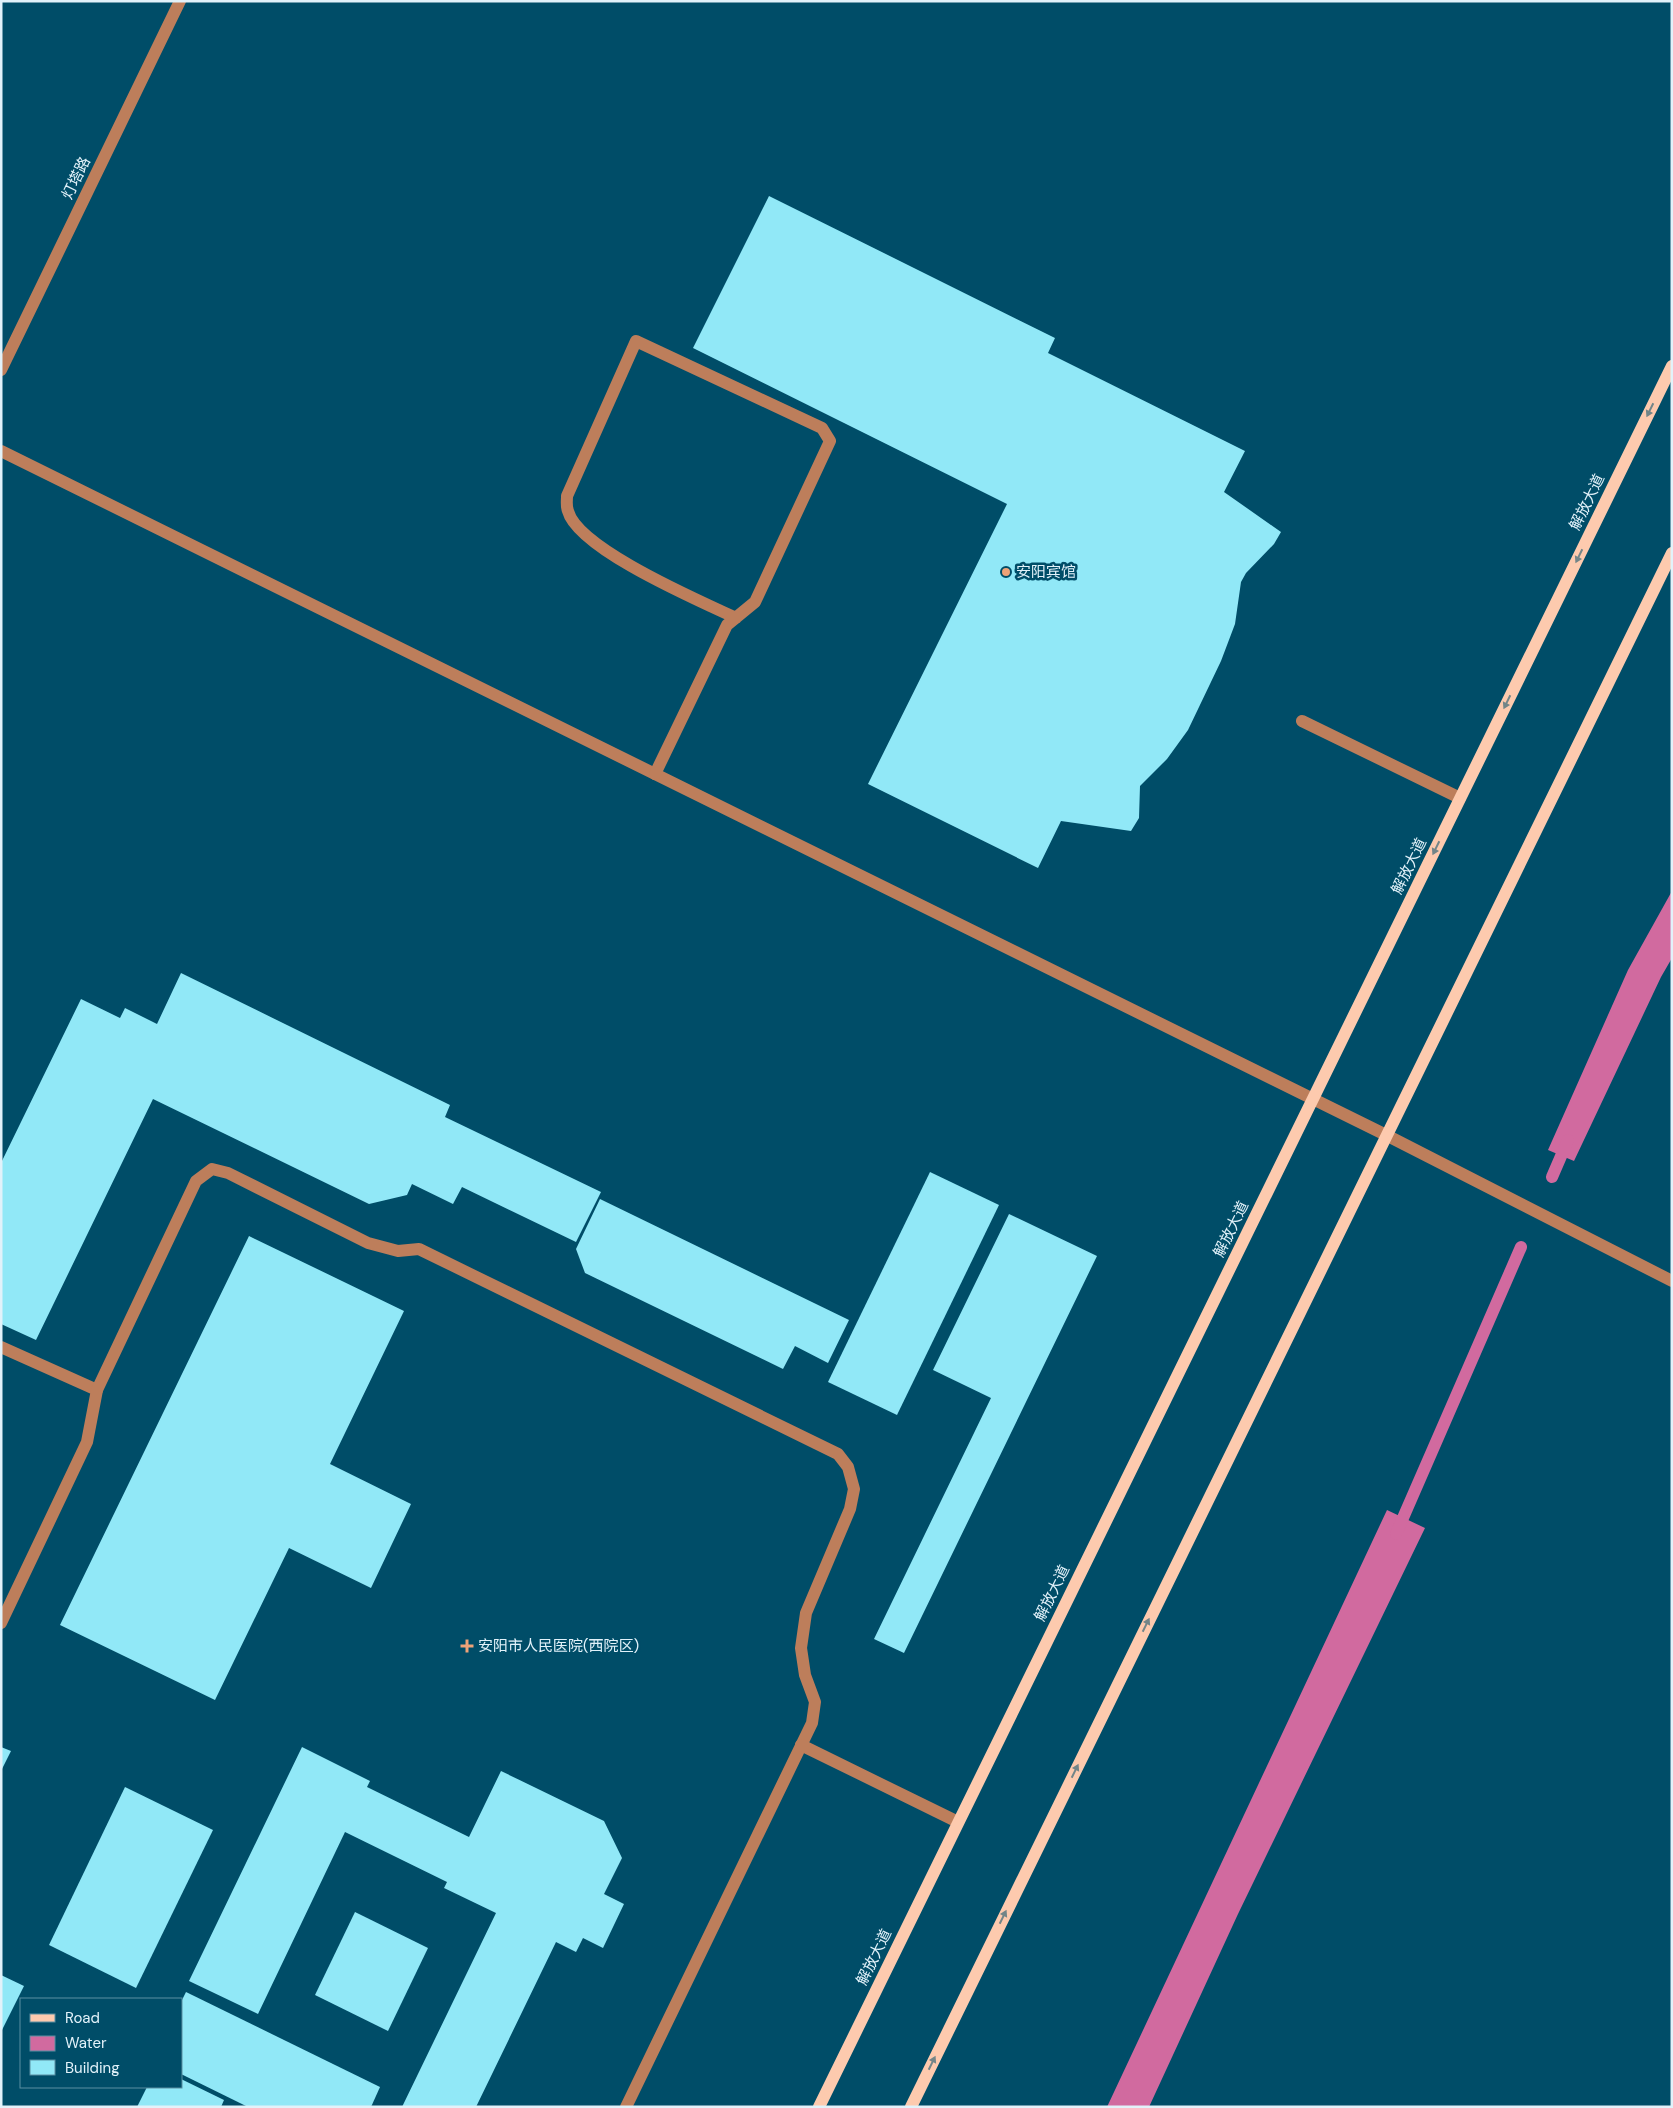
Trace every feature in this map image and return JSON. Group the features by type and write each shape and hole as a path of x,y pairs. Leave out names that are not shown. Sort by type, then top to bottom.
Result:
{"main road":[{"name":"解放大道","path":"819,2107 1672,366"},
{"path":"910,2107 1672,553"}],"street":[{"name":"灯塔路","path":"1,370 180,1"},
{"path":"656,774 727,625 736,618 754,602 830,441 822,428 636,340 567,496 568,512 590,540 632,568 736,618"},
{"path":"1,451 1386,1135 1672,1281"},
{"path":"1302,721 1460,798"},
{"path":"1,1623 87,1442 97,1390 196,1180 212,1169 228,1173 368,1243 398,1251 419,1249 838,1454 848,1467 854,1489 850,1509 806,1613 801,1648 805,1675 815,1702 812,1723 626,2107"},
{"path":"1,1347 97,1390"},
{"path":"801,1745 958,1822"}],"water":[{"path":"1672,891 1672,958 1661,977 1574,1161 1548,1150 1628,970"},
{"path":"1387,1510 1425,1528 1238,1914 1149,2107 1107,2107"}],"building":[{"path":"769,196 1055,338 1048,353 1245,451 1224,492 1281,532 1274,544 1246,573 1241,582 1235,624 1221,661 1188,730 1167,759 1140,786 1139,818 1131,831 1061,821 1038,868 868,784 1007,504 693,348"},
{"path":"181,973 450,1105 445,1117 601,1192 576,1242 462,1187 453,1204 412,1184 407,1195 369,1204 153,1099 36,1340 1,1324 1,1163 81,999 120,1018 125,1008 157,1024"},
{"path":"930,1172 999,1205 897,1415 828,1382"},
{"path":"600,1199 849,1320 828,1363 795,1346 783,1369 585,1273 576,1249"},
{"path":"1009,1214 1097,1256 904,1653 874,1639 991,1398 933,1370"},
{"path":"249,1236 404,1311 330,1464 411,1504 371,1588 289,1548 215,1700 60,1625"},
{"path":"1,1747 11,1751 1,1771"},
{"path":"302,1747 370,1781 367,1787 469,1837 501,1771 604,1821 622,1858 604,1894 624,1904 603,1948 583,1938 576,1952 556,1942 476,2107 402,2107 496,1913 444,1888 447,1882 345,1832 258,2014 189,1981"},
{"path":"125,1787 213,1830 136,1988 49,1945"},
{"path":"355,1912 428,1948 388,2031 315,1995"},
{"path":"1,1975 24,1986 1,2032"},
{"path":"186,1992 380,2087 371,2107 248,2107 182,2074 182,2000"},
{"path":"182,2079 224,2100 221,2107 137,2107 146,2088 182,2088"}],"waterway":[{"path":"1552,1177 1568,1140"},
{"path":"1396,1534 1521,1247"}],"place":[{"name":"安阳宾馆","path":"1006,572"},
{"name":"安阳市人民医院(西院区)","path":"467,1646"}]}
